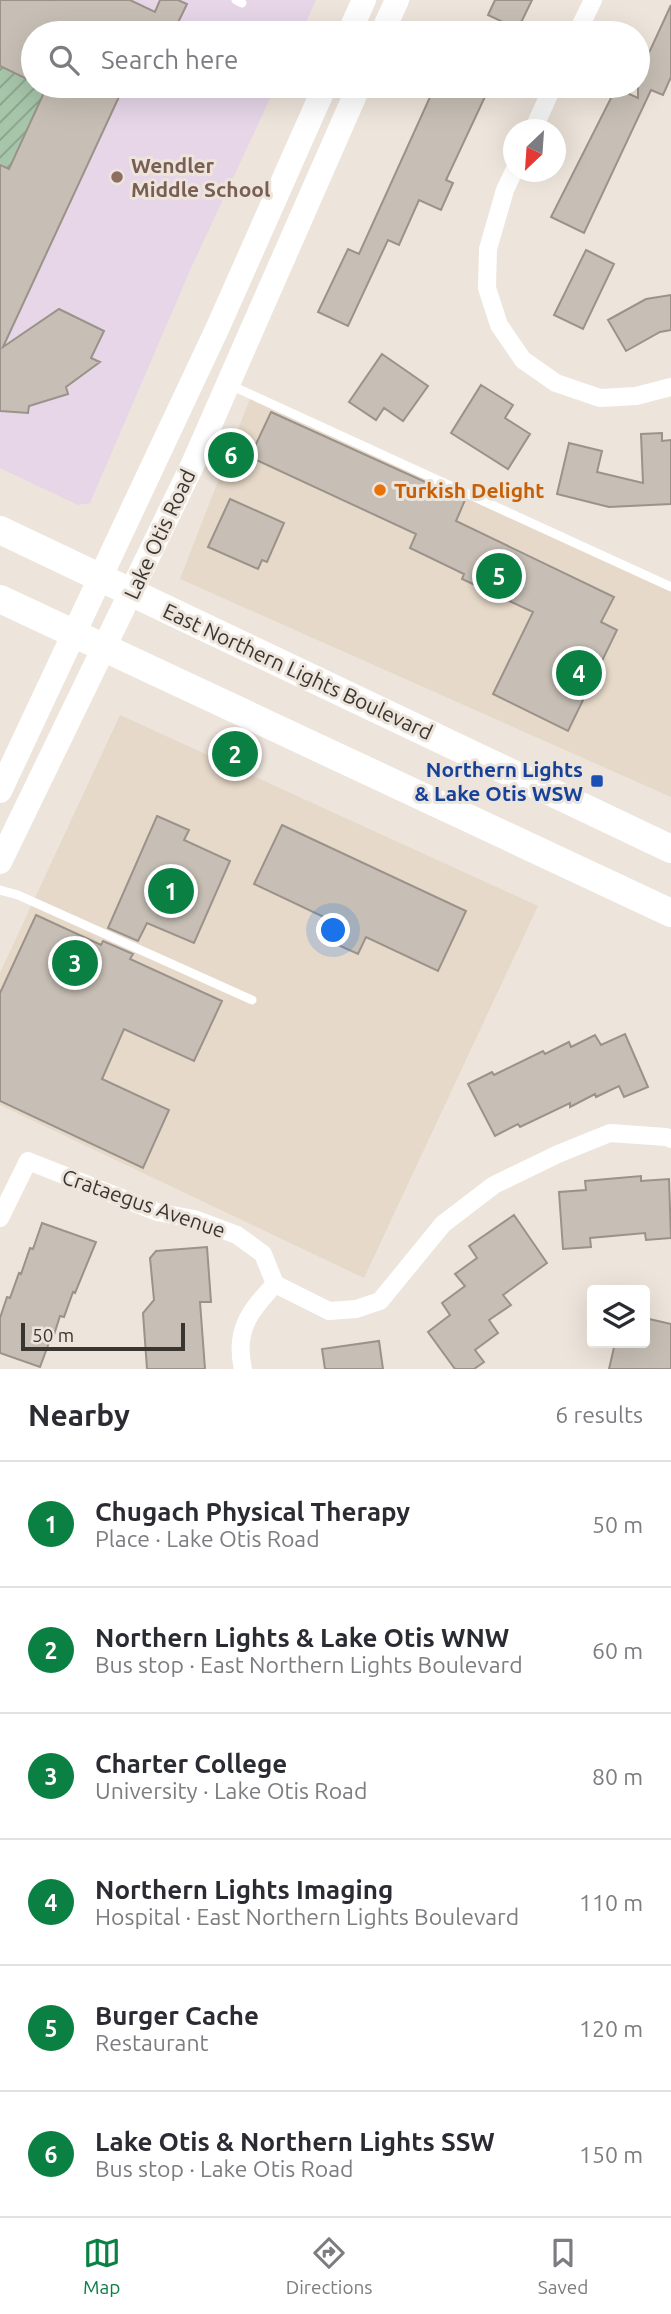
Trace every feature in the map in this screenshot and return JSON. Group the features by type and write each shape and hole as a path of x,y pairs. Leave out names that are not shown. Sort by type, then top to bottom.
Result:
{"main road":[{"path":"354,21 364,0"},
{"path":"387,21 397,0"},
{"name":"Lake Otis Road","path":"1,788 218,327 320,98"},
{"name":"Lake Otis Road","path":"0,862 132,592 228,384 354,98"},
{"name":"East Northern Lights Boulevard","path":"0,530 671,849"},
{"path":"0,599 671,913"}],"street":[{"path":"583,21 593,0"},
{"path":"538,119 548,98"},
{"path":"508,182 488,249 487,288 499,325 523,360 556,383 600,398 636,396 671,387"},
{"path":"243,1369 240,1355 241,1331 256,1305 275,1284 329,1311 356,1309 380,1301 443,1224 494,1185 558,1153 610,1133 666,1136 671,1139"},
{"name":"Crataegus Avenue","path":"0,1218 28,1161 157,1212 194,1219 237,1235 263,1254 275,1284"}],"lane":[{"path":"228,384 671,587"},
{"path":"0,890 18,895 252,1000"}],"shaded area":[{"name":"Wendler Middle School","path":"0,0 316,0 306,21 21,21 21,98 270,98 191,268 90,503 78,505 0,468"},
{"path":"251,396 671,587 671,797 180,579"},
{"path":"120,715 538,906 364,1278 0,1105 0,973"}],"green space":[{"path":"0,66 21,76 21,98 41,98 9,169 0,165"}],"building":[{"path":"0,0 130,0 155,12 160,0 178,0 187,4 179,21 21,21 21,76 0,66"},
{"path":"495,0 532,0 522,21 501,21 488,15"},
{"path":"671,5 671,77 663,95 651,90 650,92 650,51"},
{"name":"Wendler Middle School","path":"42,98 118,98 3,347 59,309 104,331 91,358 100,362 66,387 68,394 29,406 28,413 0,411 0,165 9,169"},
{"path":"430,98 484,98 446,180 453,183 441,210 419,200 399,245 388,240 348,326 318,312 348,249 359,254"},
{"path":"611,98 647,98 584,233 551,217"},
{"path":"586,250 614,264 583,329 554,315"},
{"path":"671,295 671,330 660,332 626,351 608,320 646,299"},
{"path":"382,354 428,386 403,421 384,408 376,420 349,402"},
{"path":"481,385 513,405 505,418 530,434 508,469 451,433"},
{"path":"271,412 465,500 456,521 614,597 601,622 617,630 568,731 493,694 533,612 462,579 464,574 410,548 416,534 250,457"},
{"path":"662,433 662,441 671,440 671,504 609,507 557,494 569,443 602,451 597,472 643,483 641,434"},
{"path":"230,499 284,523 267,562 262,560 258,569 208,547"},
{"path":"157,816 189,830 184,840 230,861 194,943 147,923 138,941 108,928"},
{"path":"282,825 466,911 438,971 366,937 358,954 318,936 326,918 254,884"},
{"path":"36,915 101,945 103,941 133,954 130,959 222,1001 194,1061 124,1029 102,1079 169,1110 143,1168 0,1101 0,993"},
{"path":"625,1034 648,1087 624,1097 619,1086 596,1097 595,1094 570,1107 570,1103 495,1136 468,1084 569,1042 571,1047 595,1035 601,1045"},
{"path":"641,1176 641,1181 669,1179 671,1238 646,1240 645,1233 590,1238 591,1247 563,1249 559,1192 586,1190 585,1181"},
{"path":"514,1215 547,1263 503,1295 511,1305 489,1320 498,1333 475,1350 484,1362 474,1369 455,1369 428,1332 450,1315 442,1303 465,1286 455,1274 477,1258 469,1246"},
{"path":"42,1223 96,1242 64,1317 60,1316 40,1367 0,1353 0,1318 30,1248 33,1249"},
{"path":"207,1247 211,1302 200,1302 205,1369 147,1369 143,1313 154,1300 150,1258 156,1251"},
{"path":"650,1319 671,1324 671,1369 609,1369 614,1348 650,1348"},
{"path":"379,1341 383,1369 325,1369 322,1349"}],"place":[{"name":"Wendler Middle School","path":"117,177"},
{"name":"Lake Otis & Northern Lights SSW","path":"231,455"},
{"name":"Turkish Delight","path":"380,490"},
{"name":"Burger Cache","path":"499,576"},
{"name":"Northern Lights Imaging","path":"579,673"},
{"name":"Northern Lights & Lake Otis WNW","path":"235,754"},
{"name":"Northern Lights & Lake Otis WSW","path":"597,781"},
{"name":"Chugach Physical Therapy","path":"171,891"},
{"name":"Charter College","path":"75,963"}]}
